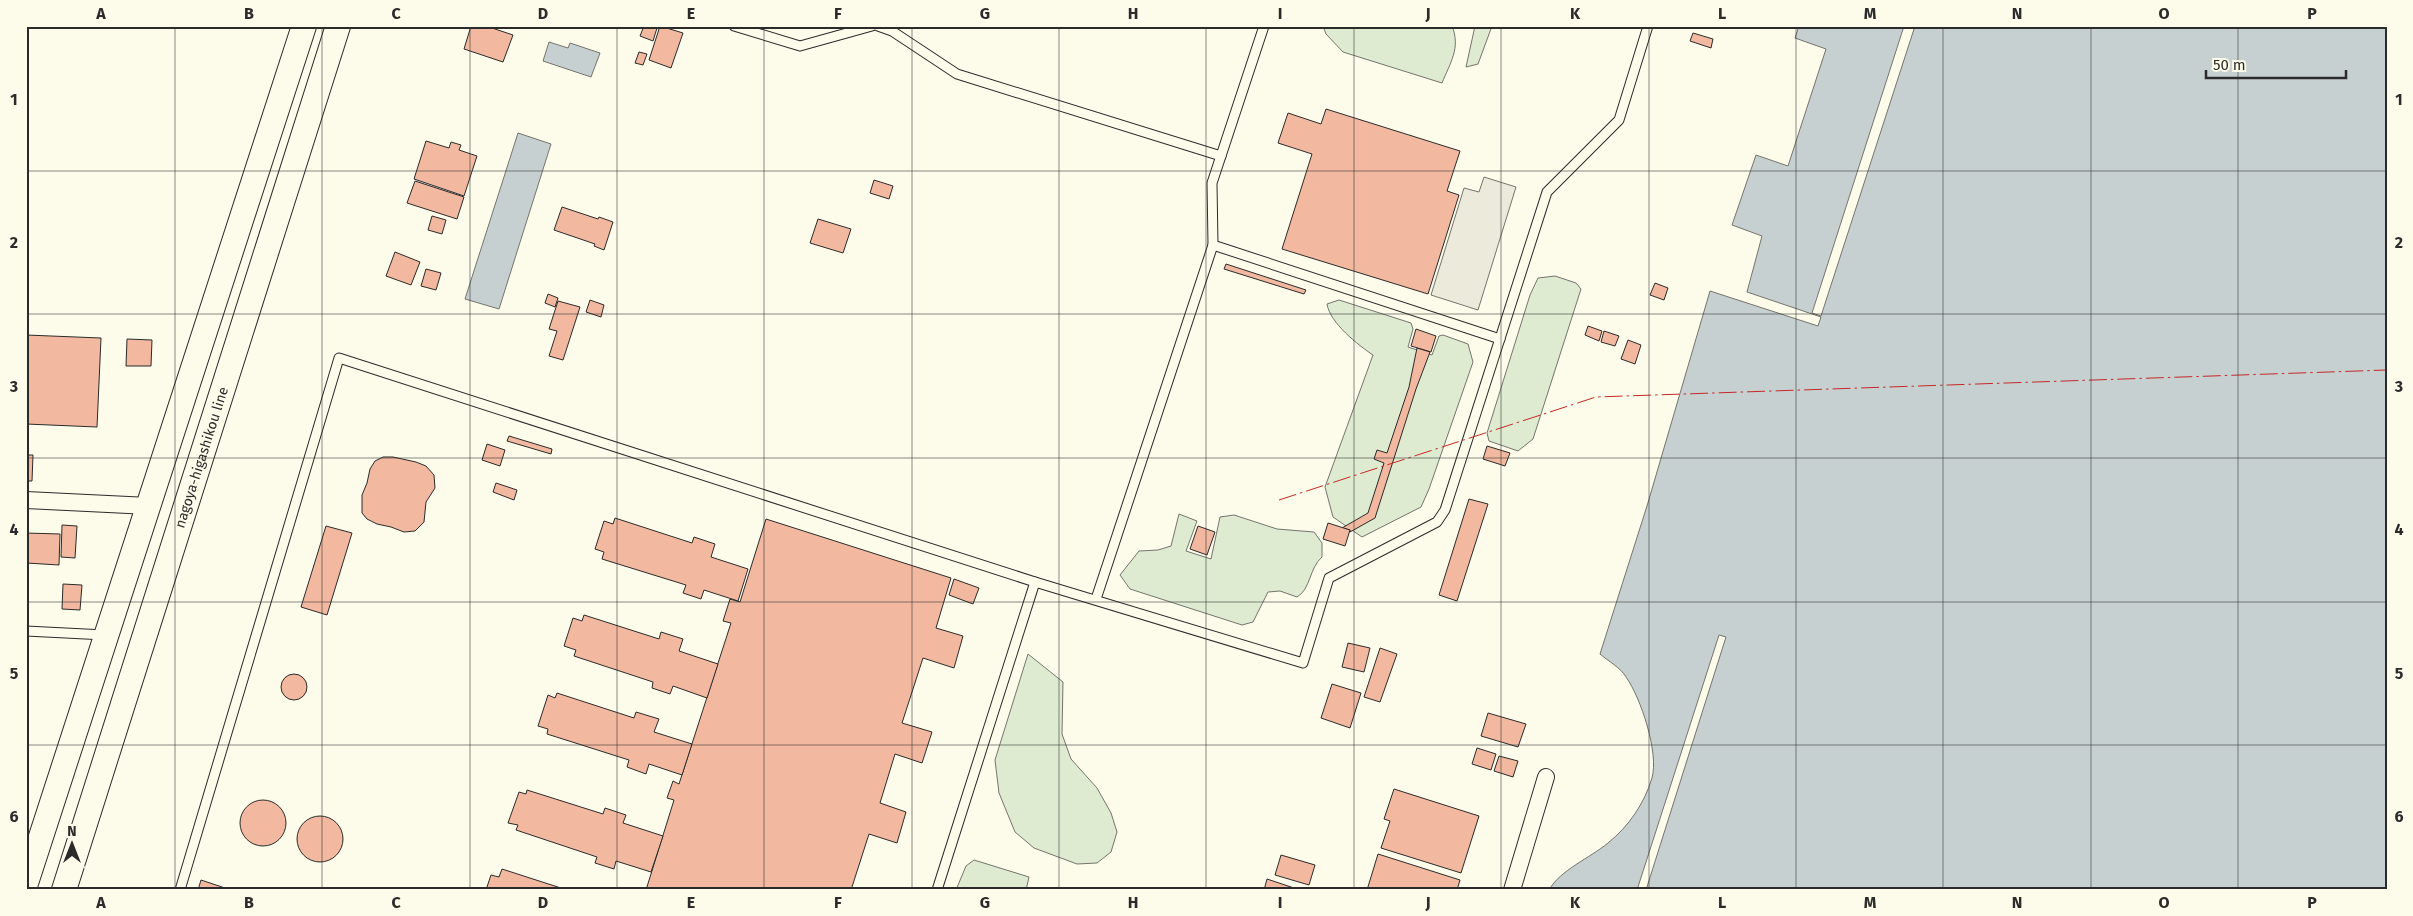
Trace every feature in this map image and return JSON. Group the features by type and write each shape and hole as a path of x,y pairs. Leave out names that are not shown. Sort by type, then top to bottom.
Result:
{"main road":[{"path":"26,883 304,26"},
{"name":"nagoya-higashikou line","path":"64,890 338,26"}],"street":[{"path":"26,500 149,506"},
{"path":"1512,890 1546,777"}],"lane":[{"path":"734,26 800,46 872,26"},
{"path":"878,26 892,31 957,74 1221,156"},
{"path":"1096,599 1212,245 1212,183 1264,26"},
{"path":"180,890 339,358 1035,582 1096,599 1303,664 1329,578 1437,522 1445,510 1547,192 1619,120 1648,26"},
{"path":"1212,245 1500,340"},
{"path":"937,890 1035,582"},
{"path":"26,630 105,635"}],"green space":[{"path":"1323,26 1452,26 1455,48 1442,83 1343,52 1326,34"},
{"path":"1475,26 1492,26 1478,64 1466,67"},
{"path":"1555,276 1576,283 1581,289 1533,439 1518,451 1489,441 1487,433 1530,295 1538,278"},
{"path":"1339,300 1411,323 1413,329 1408,347 1432,355 1439,336 1443,335 1468,344 1473,362 1421,507 1362,537 1333,517 1325,487 1373,355 1333,319 1327,304"},
{"path":"1179,514 1197,521 1186,551 1211,559 1220,517 1234,515 1277,529 1314,532 1322,543 1322,557 1302,593 1297,597 1280,591 1268,592 1253,622 1242,625 1130,589 1120,575 1139,551 1158,550 1171,546"},
{"path":"1028,654 1063,682 1062,734 1071,759 1097,788 1111,813 1117,832 1111,852 1097,863 1077,864 1034,848 1015,832 999,793 995,760"},
{"path":"974,860 1029,877 1026,890 956,890 966,866"}],"shaded area":[{"path":"1799,26 2387,26 2387,890 1549,890 1560,876 1601,849 1623,829 1640,806 1652,778 1654,767 1653,755 1643,712 1632,686 1624,674 1600,654 1647,506 1710,291 1818,326 1821,317 1747,292 1762,236 1732,225 1756,155 1788,166 1826,49 1795,38"},
{"path":"549,42 568,48 570,43 600,53 591,77 543,61"},
{"path":"518,133 551,144 499,309 465,299"},
{"path":"1484,177 1516,187 1478,310 1431,295 1464,188 1479,192"}],"pier":[{"path":"1904,26 1915,26 1821,316 1812,313"},
{"path":"1719,635 1726,637 1646,890 1637,890"}],"building":[{"path":"471,26 486,26 513,35 503,62 464,49"},
{"path":"644,26 657,28 653,41 640,36"},
{"path":"660,26 683,33 671,68 649,60"},
{"path":"1693,33 1713,39 1711,48 1690,41"},
{"path":"639,52 647,54 643,65 635,63"},
{"path":"1326,109 1460,151 1447,191 1459,195 1428,294 1282,249 1312,154 1278,143 1288,113 1321,124"},
{"path":"426,141 449,148 451,142 461,145 459,150 477,156 464,196 414,179"},
{"path":"874,180 893,186 889,199 870,193"},
{"path":"415,181 464,197 457,219 407,203"},
{"path":"562,207 613,222 604,250 594,246 595,244 554,230"},
{"path":"432,216 446,220 442,234 428,230"},
{"path":"818,219 851,229 843,253 810,243"},
{"path":"395,252 420,262 411,285 386,276"},
{"path":"1226,264 1306,290 1304,294 1224,269"},
{"path":"426,269 441,273 436,290 421,286"},
{"path":"1655,283 1668,288 1664,300 1650,295"},
{"path":"548,294 558,298 555,307 545,303"},
{"path":"590,300 604,305 601,317 586,312"},
{"path":"558,301 580,307 563,360 549,356 557,331 549,329"},
{"path":"1588,326 1602,331 1599,341 1585,335"},
{"path":"1416,329 1436,336 1431,352 1411,346"},
{"path":"1604,331 1619,336 1615,346 1601,342"},
{"path":"26,335 101,338 97,427 26,424"},
{"path":"127,339 152,340 151,366 126,366"},
{"path":"1628,340 1641,345 1635,364 1621,359"},
{"path":"1417,348 1430,352 1416,389 1375,518 1350,532 1350,530 1342,528 1368,513 1384,463 1374,459 1377,450 1387,453 1409,387"},
{"path":"509,436 552,449 551,454 507,441"},
{"path":"487,444 505,450 500,466 482,460"},
{"path":"1487,446 1510,453 1505,466 1483,459"},
{"path":"26,455 33,455 32,481 26,481"},
{"path":"383,457 416,462 426,466 434,475 435,488 426,502 424,522 415,531 404,532 377,524 367,519 362,513 362,495 370,469 375,461"},
{"path":"496,483 517,490 514,500 493,492"},
{"path":"1469,499 1488,504 1457,601 1439,595"},
{"path":"615,518 692,543 694,537 715,544 711,557 748,569 738,601 704,590 701,599 683,593 686,585 602,559 604,552 595,549 604,521 613,524"},
{"path":"766,519 951,578 936,628 963,636 954,668 923,658 902,723 932,732 922,763 895,754 880,803 906,812 897,843 869,834 851,890 646,890 674,800 667,798 673,781 679,784 731,623 723,621 730,599 740,602"},
{"path":"1328,523 1350,530 1345,546 1323,539"},
{"path":"62,525 77,526 75,558 61,557"},
{"path":"326,526 352,533 327,615 301,607"},
{"path":"1198,526 1215,532 1207,555 1190,549"},
{"path":"26,533 60,534 59,565 26,563"},
{"path":"954,579 979,588 973,604 949,595"},
{"path":"63,584 82,585 80,610 62,609"},
{"path":"584,615 659,639 661,632 683,639 679,651 718,664 707,698 673,686 670,694 652,688 653,682 574,656 576,650 564,646 573,618 582,621"},
{"path":"1348,643 1370,648 1364,672 1342,667"},
{"path":"1380,648 1397,654 1380,702 1364,697"},
{"path":"294,674 303,678 307,687 303,696 294,700 285,696 281,687 285,678"},
{"path":"1332,684 1361,693 1350,728 1321,718"},
{"path":"557,693 634,718 636,712 659,719 654,732 692,744 682,775 649,764 646,774 627,767 629,760 547,734 548,729 538,726 548,695 555,698"},
{"path":"1488,713 1526,724 1518,747 1481,736"},
{"path":"1477,748 1496,754 1491,770 1472,764"},
{"path":"1499,756 1518,761 1513,777 1494,771"},
{"path":"1394,789 1479,816 1461,873 1381,848 1390,821 1384,819"},
{"path":"527,790 603,814 605,808 626,815 623,823 663,836 651,872 616,861 614,869 595,863 597,857 516,830 518,825 508,823 519,792 526,794"},
{"path":"258,800 268,800 282,810 286,823 282,836 276,842 268,846 258,846 244,836 240,828 240,818 250,804"},
{"path":"315,816 325,816 339,826 343,839 339,852 333,858 325,862 315,862 301,852 297,844 297,834 307,820"},
{"path":"1378,854 1460,880 1457,890 1367,890"},
{"path":"1281,855 1315,865 1309,885 1275,875"},
{"path":"502,869 567,890 486,890 491,875 499,877"},
{"path":"1267,879 1297,889 1264,890"},
{"path":"201,880 228,889 228,890 198,890"}],"power":[{"path":"1279,500 1596,397 2387,370"}]}
